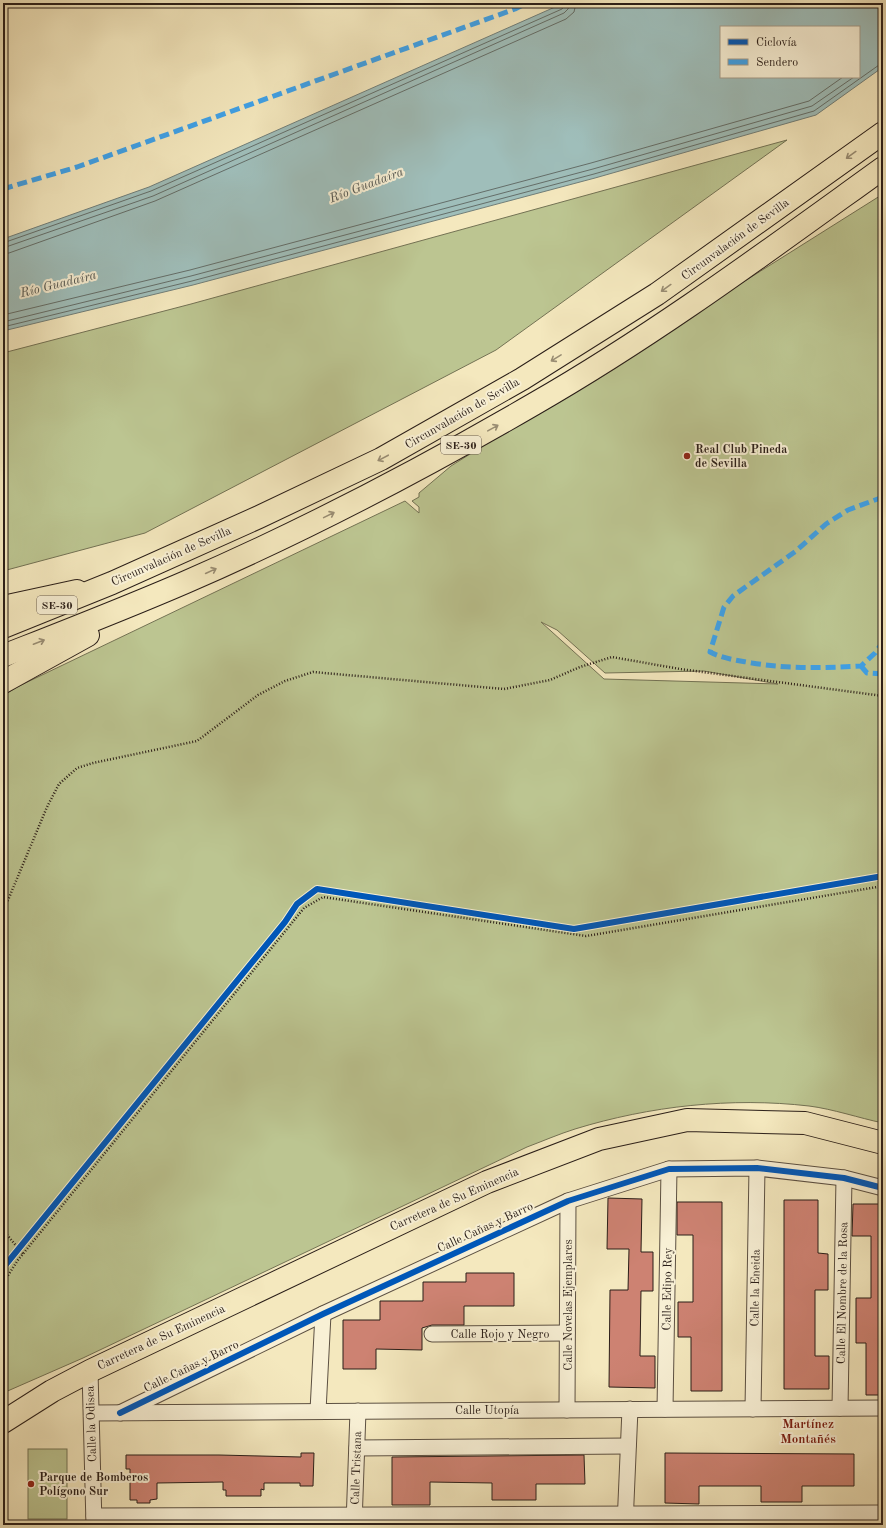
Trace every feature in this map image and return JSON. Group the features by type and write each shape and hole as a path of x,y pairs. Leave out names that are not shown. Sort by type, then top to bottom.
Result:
{"main road":[{"name":"Circunvalación de Sevilla","path":"3,627 112,583 381,460 522,379 657,294 883,133"},
{"name":"SE-30","path":"3,656 187,582 286,536 394,483 536,403 675,317 883,168"},
{"path":"3,682 187,582"},
{"path":"3,607 112,583"},
{"name":"Carretera de Su Eminencia","path":"3,1411 52,1390 487,1182 599,1139 687,1120 804,1123 883,1143"},
{"name":"Carretera de Su Eminencia","path":"3,1422 52,1390"}],"street":[{"name":"Calle Cañas y Barro","path":"120,1413 323,1314 568,1201 669,1169 757,1168 844,1178 883,1188"},
{"name":"Calle la Eneida","path":"753,1409 757,1168"},
{"name":"Calle Edipo Rey","path":"665,1409 669,1169"},
{"name":"Calle El Nombre de la Rosa","path":"840,1408 844,1178"},
{"name":"Calle Novelas Ejemplares","path":"567,1410 568,1201"},
{"path":"318,1411 323,1314"},
{"name":"Calle Rojo y Negro","path":"432,1334 567,1333"},
{"name":"Calle la Odisea","path":"90,1371 94,1520"},
{"name":"Calle Utopía","path":"92,1413 883,1408"},
{"path":"625,1520 630,1409"},
{"name":"Calle Tristana","path":"354,1520 358,1411"},
{"path":"357,1448 628,1446"},
{"path":"94,1520 625,1520 883,1513"}],"path":[{"path":"3,912 47,807 59,784 77,768 93,763 197,741 258,695 285,680 313,672 504,689 550,680 580,667 612,657 680,669 883,696"},
{"path":"3,1282 23,1254 304,908 323,897 586,936 883,886"},
{"path":"339,892 574,929 581,927"},
{"path":"153,1083 289,916"},
{"path":"3,1230 16,1251 23,1254"},
{"path":"16,1251 28,1236"}],"green space":[{"path":"787,140 496,350 145,533 3,571 3,353 191,304"},
{"path":"883,194 883,1123 818,1107 780,1103 720,1103 661,1109 632,1114 575,1129 527,1147 83,1358 3,1393 3,696 17,687 405,501 419,513 419,507 412,501 419,497 419,493 451,466","holes":["541,622 557,630 605,673 704,671 778,684 604,679"]},
{"path":"28,1449 67,1449 67,1519 28,1519"}],"water":[{"name":"Río Guadaíra","path":"564,3 883,3 883,67 816,115 595,178 193,285 3,331 3,239 149,187"}],"building":[{"path":"608,1198 642,1199 641,1252 653,1252 653,1291 641,1291 640,1356 655,1356 655,1388 609,1387 610,1290 628,1290 629,1249 607,1249"},
{"path":"784,1200 818,1200 818,1253 828,1254 828,1290 815,1290 815,1356 829,1356 829,1389 784,1389"},
{"path":"677,1202 722,1202 722,1391 691,1391 691,1337 678,1337 678,1302 693,1302 693,1235 677,1235"},
{"path":"853,1204 883,1204 883,1395 866,1395 866,1343 856,1343 856,1298 871,1298 871,1236 852,1236"},
{"path":"466,1273 514,1273 514,1306 464,1306 464,1325 432,1325 422,1328 422,1350 376,1349 376,1369 343,1369 343,1320 380,1320 380,1301 423,1301 423,1282 466,1282"},
{"path":"301,1453 314,1453 313,1486 300,1486 300,1483 264,1483 264,1490 261,1489 261,1496 226,1496 226,1490 223,1490 223,1482 157,1483 157,1499 150,1500 150,1503 137,1503 137,1500 130,1500 130,1469 126,1469 126,1455 301,1457"},
{"path":"665,1453 854,1454 854,1486 802,1486 802,1502 761,1502 761,1486 699,1486 699,1504 665,1503"},
{"path":"584,1455 585,1484 536,1484 536,1500 492,1500 492,1483 430,1482 430,1505 392,1505 392,1457"}],"marked path":[{"path":"3,189 77,167 515,9 527,3"},
{"path":"883,497 848,510 826,524 796,551 733,596 724,607 710,652 730,659 779,666 820,668 861,666 875,653 883,642"},
{"path":"861,666 867,673 883,674"}],"cycle path":[{"path":"3,1268 285,922 297,904 317,889 574,929 883,876"},
{"path":"120,1413 323,1314 568,1201 669,1169 757,1168 844,1178 883,1188"}],"place":[{"name":"Real Club Pineda de Sevilla","path":"687,456"},
{"name":"Parque de Bomberos Polígono Sur","path":"31,1484"}],"district":[{"name":"Martínez Montañés","path":"808,1430"}]}
